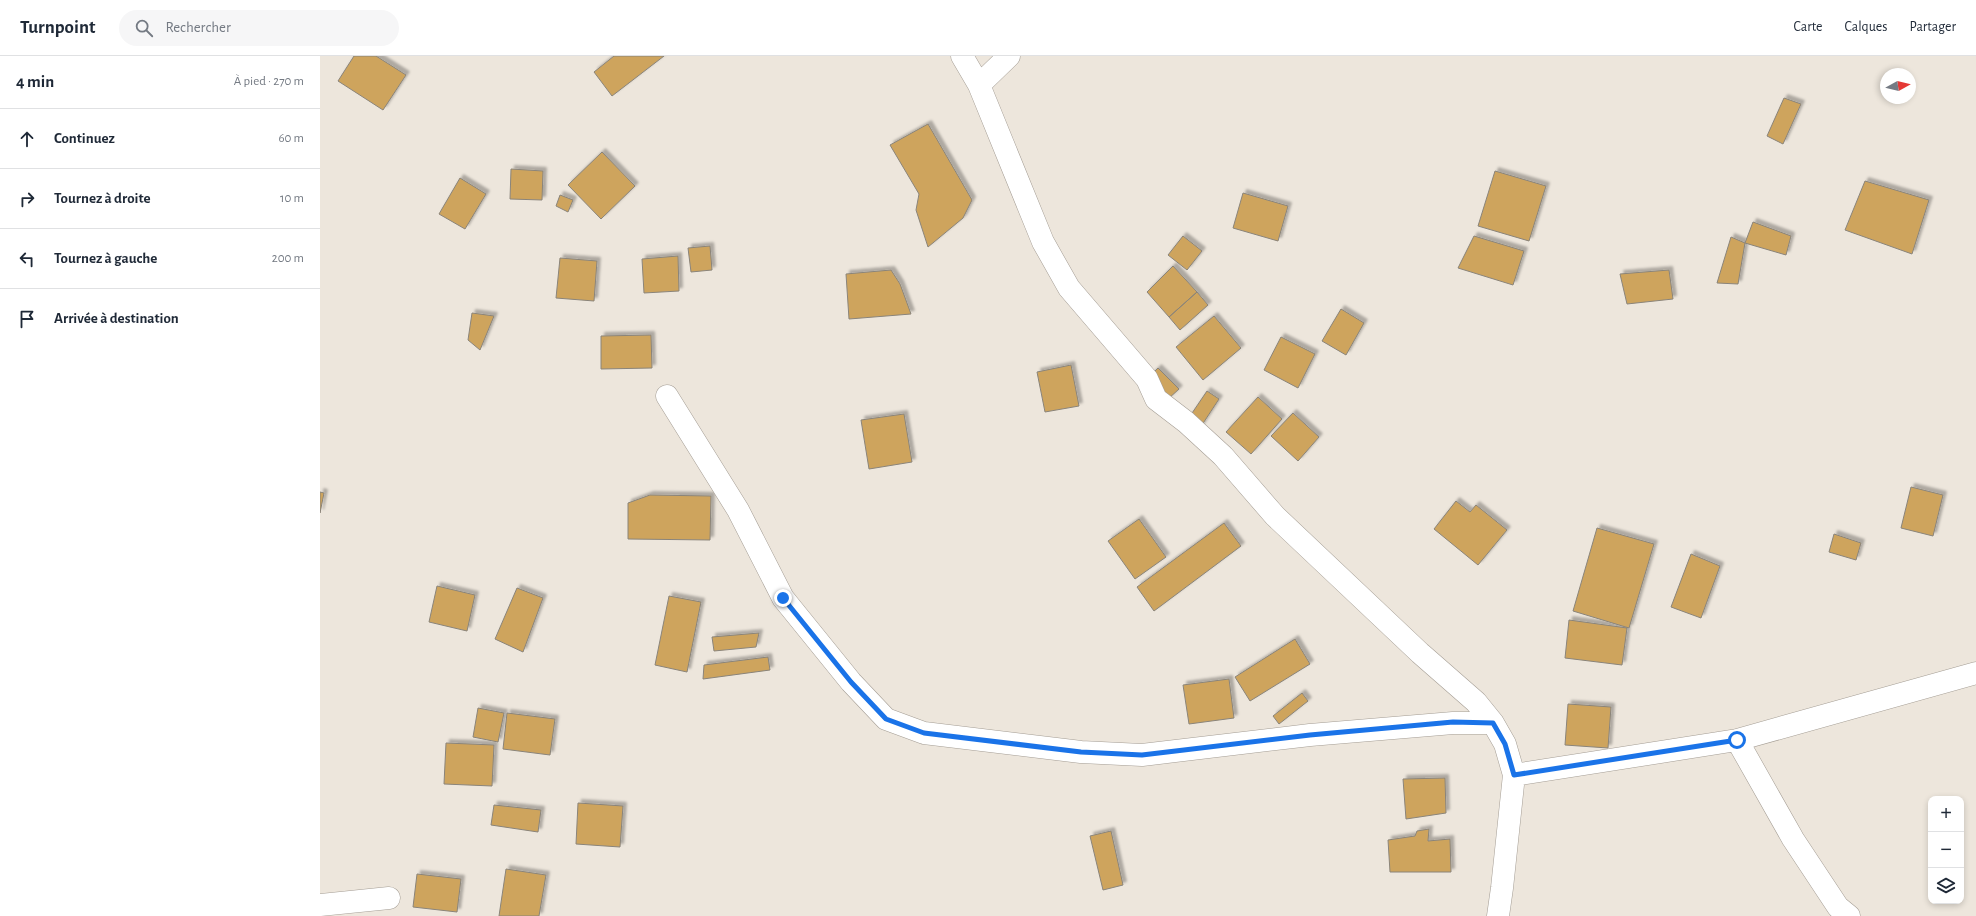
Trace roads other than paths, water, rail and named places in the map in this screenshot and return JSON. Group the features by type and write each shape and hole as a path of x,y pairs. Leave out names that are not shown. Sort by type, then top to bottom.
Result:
{"street":[{"path":"962,56 979,85 1043,242 1069,288 1147,378 1156,399 1186,422 1223,456 1275,516 1420,653 1476,702 1493,723 1505,744 1514,775 1498,916"},
{"path":"979,85 1009,56"},
{"path":"667,396 738,510 783,598 851,682 886,719 924,733 1081,752 1142,755 1310,735 1453,722 1493,723"},
{"path":"1514,775 1737,740 1976,673"},
{"path":"1737,740 1792,840 1838,907 1849,916"},
{"path":"320,905 389,898"}]}
